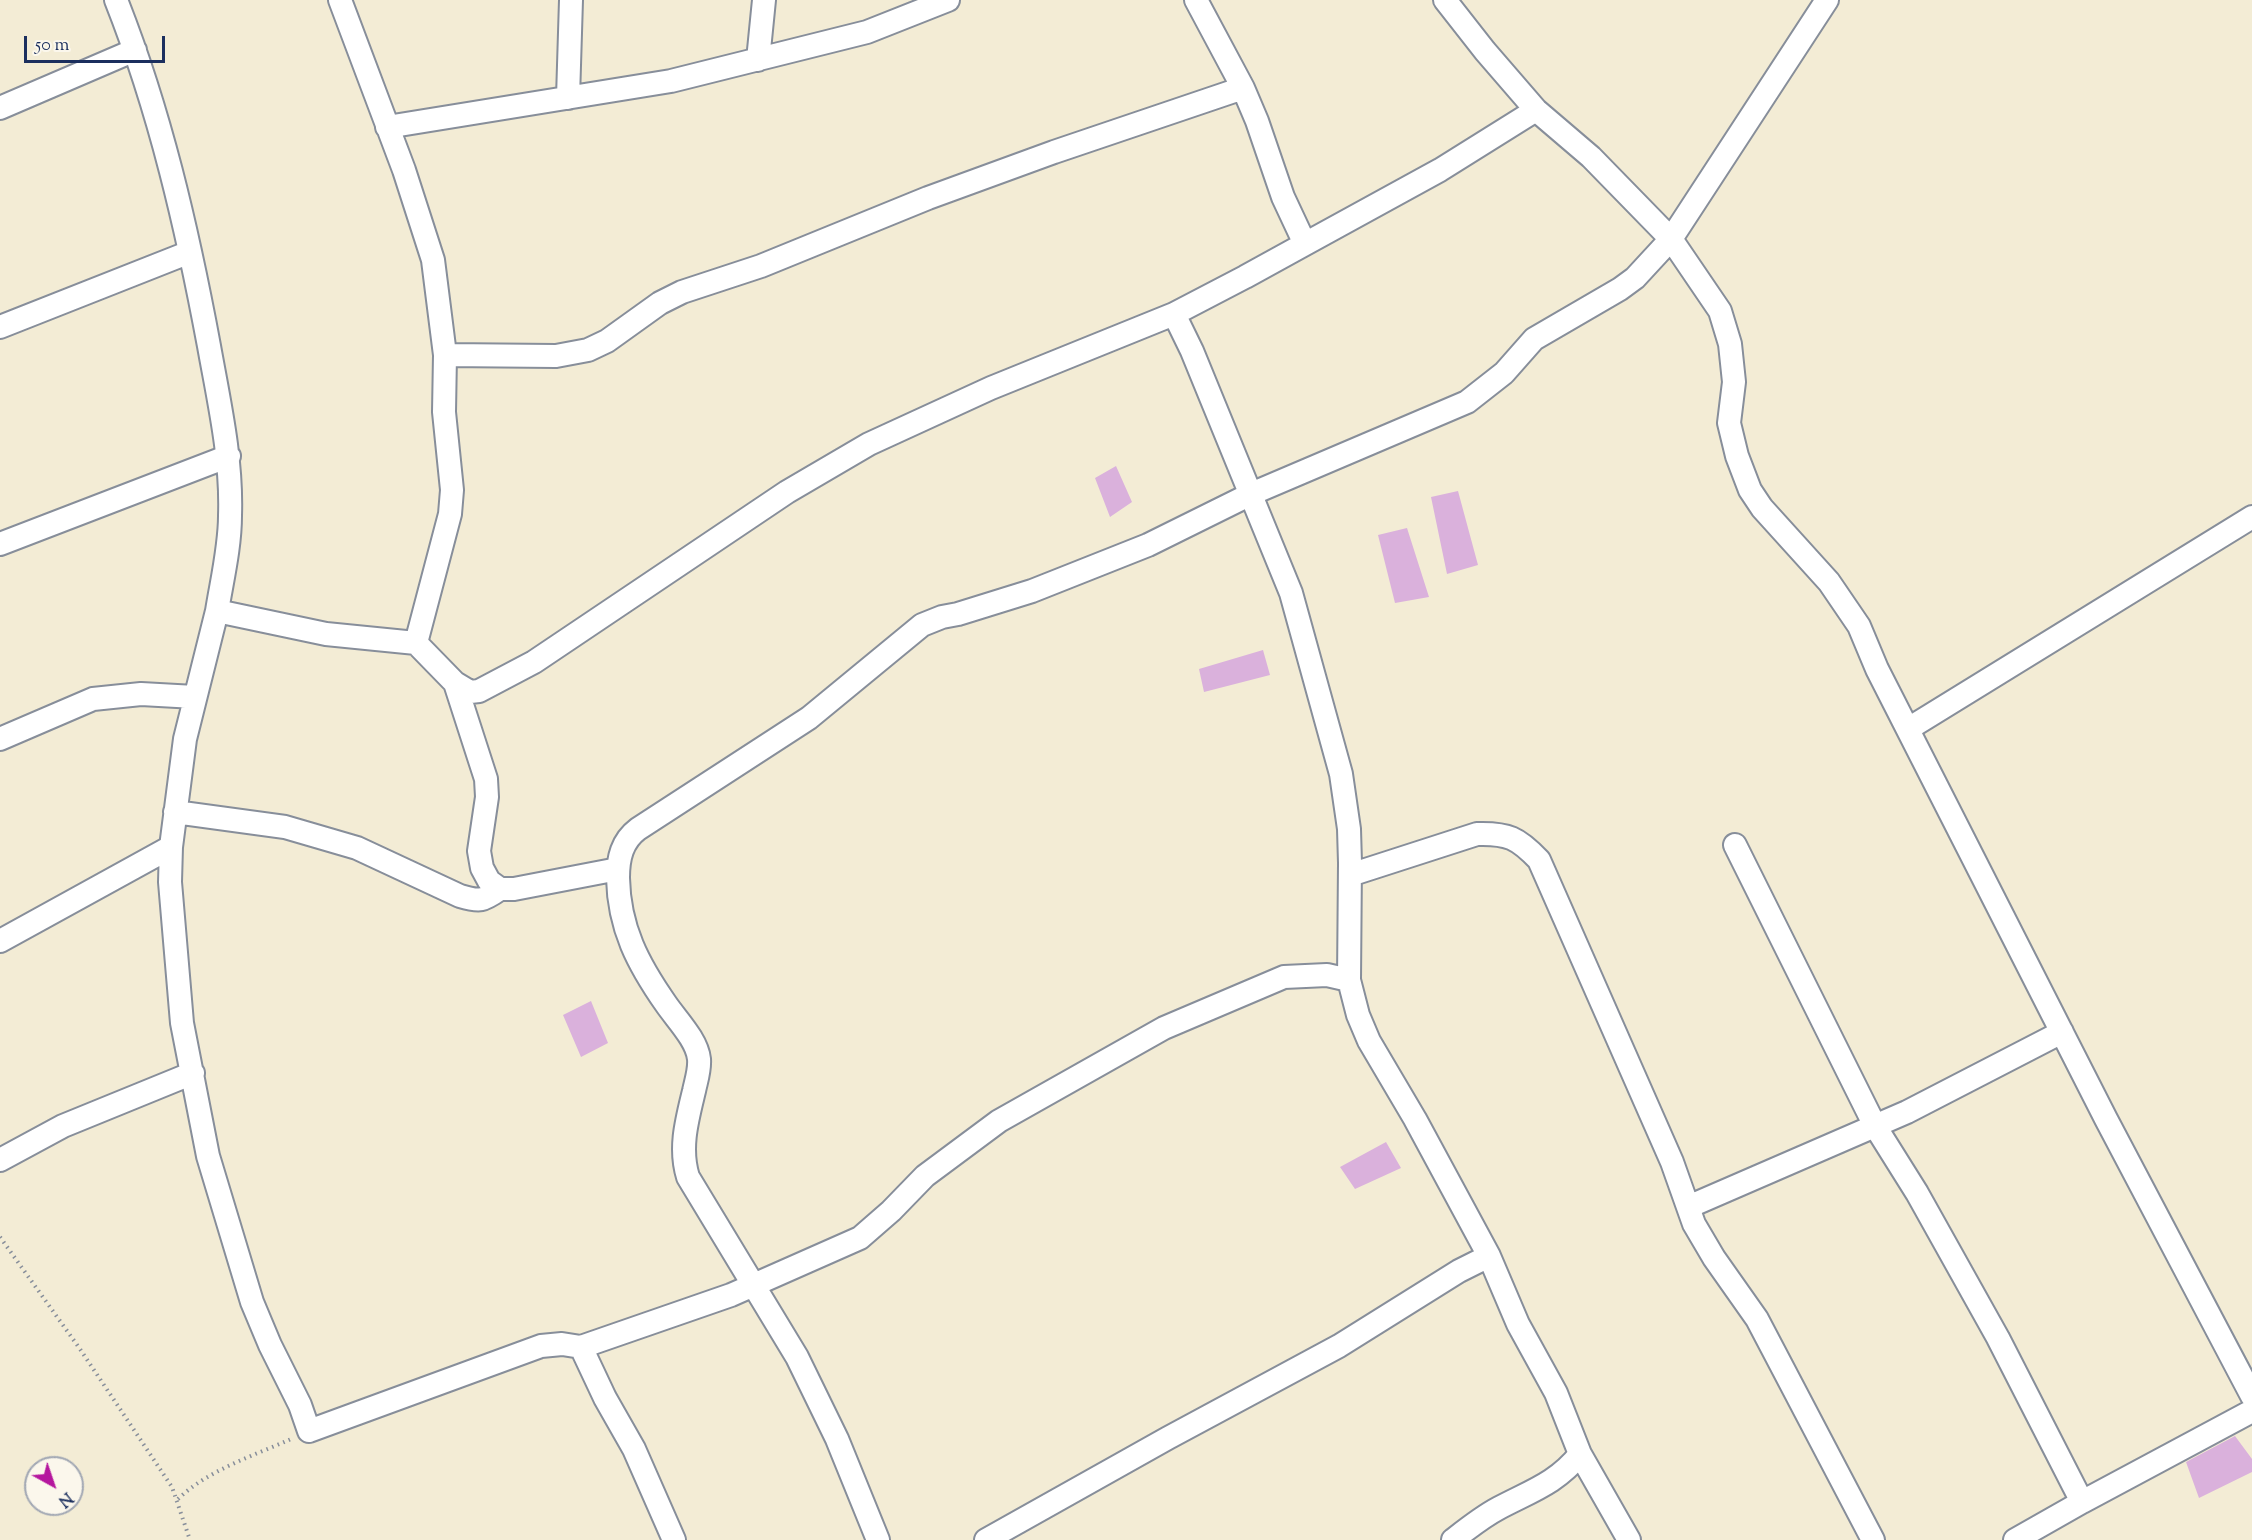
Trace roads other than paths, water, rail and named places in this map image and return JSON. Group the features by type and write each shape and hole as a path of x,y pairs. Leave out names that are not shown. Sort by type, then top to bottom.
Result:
{"street":[{"path":"116,0 135,50 170,167 190,252 229,456 230,518 217,610 185,739 171,848 170,882 182,1023 208,1156 252,1302 270,1345 300,1405 309,1431 541,1346 562,1344 581,1347 731,1295 860,1239 925,1176 973,1140 1042,1095 1164,1028 1284,976 1327,975 1349,980"},
{"path":"340,0 404,170 433,260 446,355 444,412 452,490 450,514 416,644"},
{"path":"568,98 572,0"},
{"path":"758,60 765,0"},
{"path":"387,127 671,81 867,32 948,0"},
{"path":"1196,0 1243,88 1283,197 1305,244"},
{"path":"1445,0 1536,110 1591,157 1671,238 1720,311 1730,344 1734,382 1729,423 1737,456 1750,490 1762,508 1829,582 1859,626 1877,669 2062,1032 2252,1396"},
{"path":"878,1540 846,1458 797,1357 700,1197 686,1169 683,1142 698,1076 699,1059 694,1045 662,998 632,946 623,923 619,901 618,868 622,849 629,836 809,718 922,625 1064,579 1148,545 1251,494 1467,402 1504,373 1534,339 1635,278 1671,238 1827,0"},
{"path":"0,108 135,50"},
{"path":"446,355 556,356 588,350 608,341 660,303 682,292 761,266 928,198 1054,152 1243,88"},
{"path":"217,610 326,634 416,644 455,683 463,689 475,692 534,662 787,492 869,444 991,388 1174,314 1440,170 1536,110"},
{"path":"0,327 190,252"},
{"path":"1174,314 1192,351 1291,593 1341,774 1349,829 1349,980 1358,1015 1369,1041 1438,1160 1489,1256 1518,1324 1556,1393 1580,1454 1629,1540"},
{"path":"0,544 229,456"},
{"path":"1908,729 2252,517"},
{"path":"455,683 486,779 487,797 479,851 482,868 489,880 500,889"},
{"path":"0,739 93,699 141,694 195,697"},
{"path":"175,812 285,827 357,848 460,896 474,900 485,900 500,889 514,889 618,868"},
{"path":"1350,875 1477,834 1497,833 1512,837 1539,860 1672,1162 1694,1224 1714,1258 1757,1318 1873,1540"},
{"path":"1735,845 1875,1126 1917,1192 1998,1338 2082,1502"},
{"path":"0,941 171,848"},
{"path":"1688,1207 1875,1126 1953,1089 2062,1032"},
{"path":"0,1160 63,1126 193,1073"},
{"path":"986,1540 1339,1346 1459,1271 1489,1256"},
{"path":"581,1347 605,1398 634,1449 674,1540"},
{"path":"2015,1540 2252,1411"},
{"path":"1452,1540 1497,1509 1549,1483 1567,1470 1580,1454"}]}
